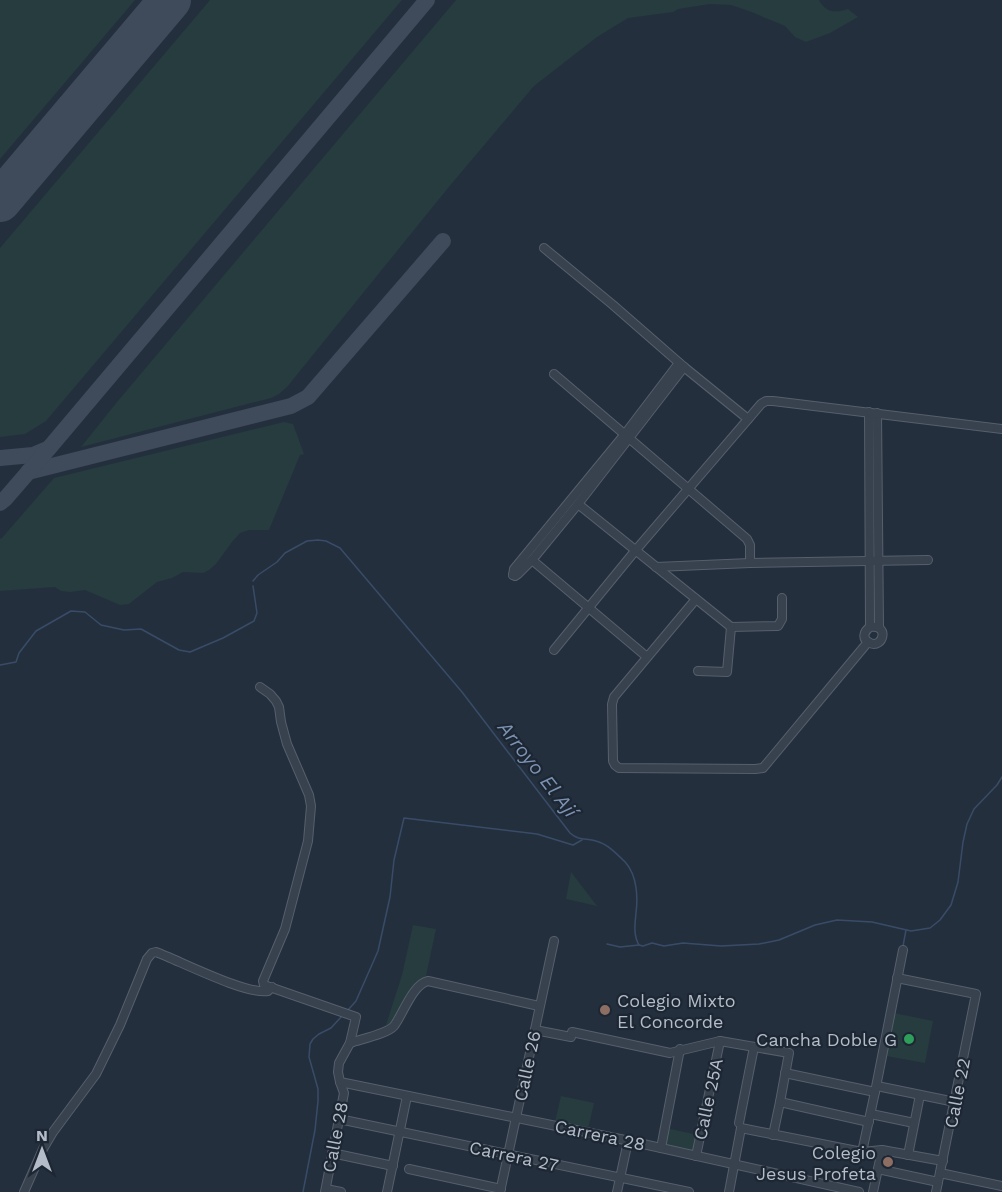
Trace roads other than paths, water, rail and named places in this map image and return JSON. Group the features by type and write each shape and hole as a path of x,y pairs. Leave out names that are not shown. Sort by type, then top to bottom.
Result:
{"street":[{"path":"544,248 748,419"},
{"path":"627,436 514,569 512,573 515,576 532,560 578,504 682,365"},
{"path":"554,374 747,539 750,545 750,563"},
{"path":"554,650 635,550 761,404 773,401 1002,429"},
{"path":"873,413 874,627"},
{"path":"578,504 732,627 778,626 782,619 782,598"},
{"path":"532,560 647,657"},
{"path":"656,567 928,560"},
{"path":"696,599 614,697 613,761 619,768 764,768 868,642"},
{"path":"699,671 727,672 732,627"},
{"path":"874,627 882,631 883,637 872,644 865,639 864,634 866,630 874,627"},
{"path":"24,1192 53,1132 96,1074 120,1025 147,959 152,953 156,952 260,992 268,992 272,987 264,985 263,981 285,929 308,841 311,806 309,795 287,744 279,707 270,694 260,687"},
{"name":"Calle 26","path":"500,1191 554,941"},
{"path":"862,1152 903,950"},
{"name":"Calle 22","path":"897,978 976,994 936,1192"},
{"path":"350,1043 393,1028 418,988 423,982 428,981 539,1006"},
{"name":"Calle 28","path":"272,987 357,1017 350,1043 339,1063 338,1072 344,1093 325,1190"},
{"path":"535,1029 670,1053 720,1041 789,1053 772,1135"},
{"name":"Calle 25A","path":"696,1156 720,1041"},
{"path":"729,1192 754,1047"},
{"path":"661,1148 680,1049"},
{"path":"785,1072 955,1102"},
{"name":"Carrera 28","path":"340,1082 628,1141 860,1192"},
{"path":"908,1155 920,1095"},
{"path":"387,1192 407,1096"},
{"path":"780,1102 870,1118 914,1123"},
{"name":"Carrera 27","path":"339,1119 689,1192"},
{"path":"740,1126 772,1135 862,1152 882,1150 943,1161"},
{"path":"617,1192 628,1141"},
{"path":"873,1192 882,1150"},
{"path":"332,1153 393,1166"},
{"path":"409,1169 500,1191"},
{"path":"878,1169 939,1182"},
{"path":"940,1173 1002,1186"},
{"path":"325,1190 340,1192"}],"waterway":[{"name":"Arroyo El Ají","path":"253,581 285,553 307,541 326,541 340,548 462,692 570,833 573,836 605,845 630,868 636,887 635,929 639,945 652,943 664,946 683,943 721,946 759,944 779,940 815,925 837,920 872,922 911,931 930,928 940,920 951,905 958,882 967,824 974,809 1002,777"},
{"name":"Arroyo El Ají","path":"0,665 16,662 19,653 36,631 71,611 85,612 101,625 124,630 141,629 179,650 190,652 254,621 257,613 253,586"},
{"path":"348,1010 356,1001 378,951 404,818 537,834 573,845 582,840"},
{"path":"903,946 906,930"},
{"path":"607,944 620,947 639,945"},
{"path":"303,1192 318,1101 318,1089 309,1057 310,1044 342,1016"}],"place":[{"name":"Colegio Mixto El Concorde","path":"605,1010"},
{"name":"Cancha Doble G","path":"909,1039"},
{"name":"Colegio Jesus Profeta","path":"888,1162"}]}
